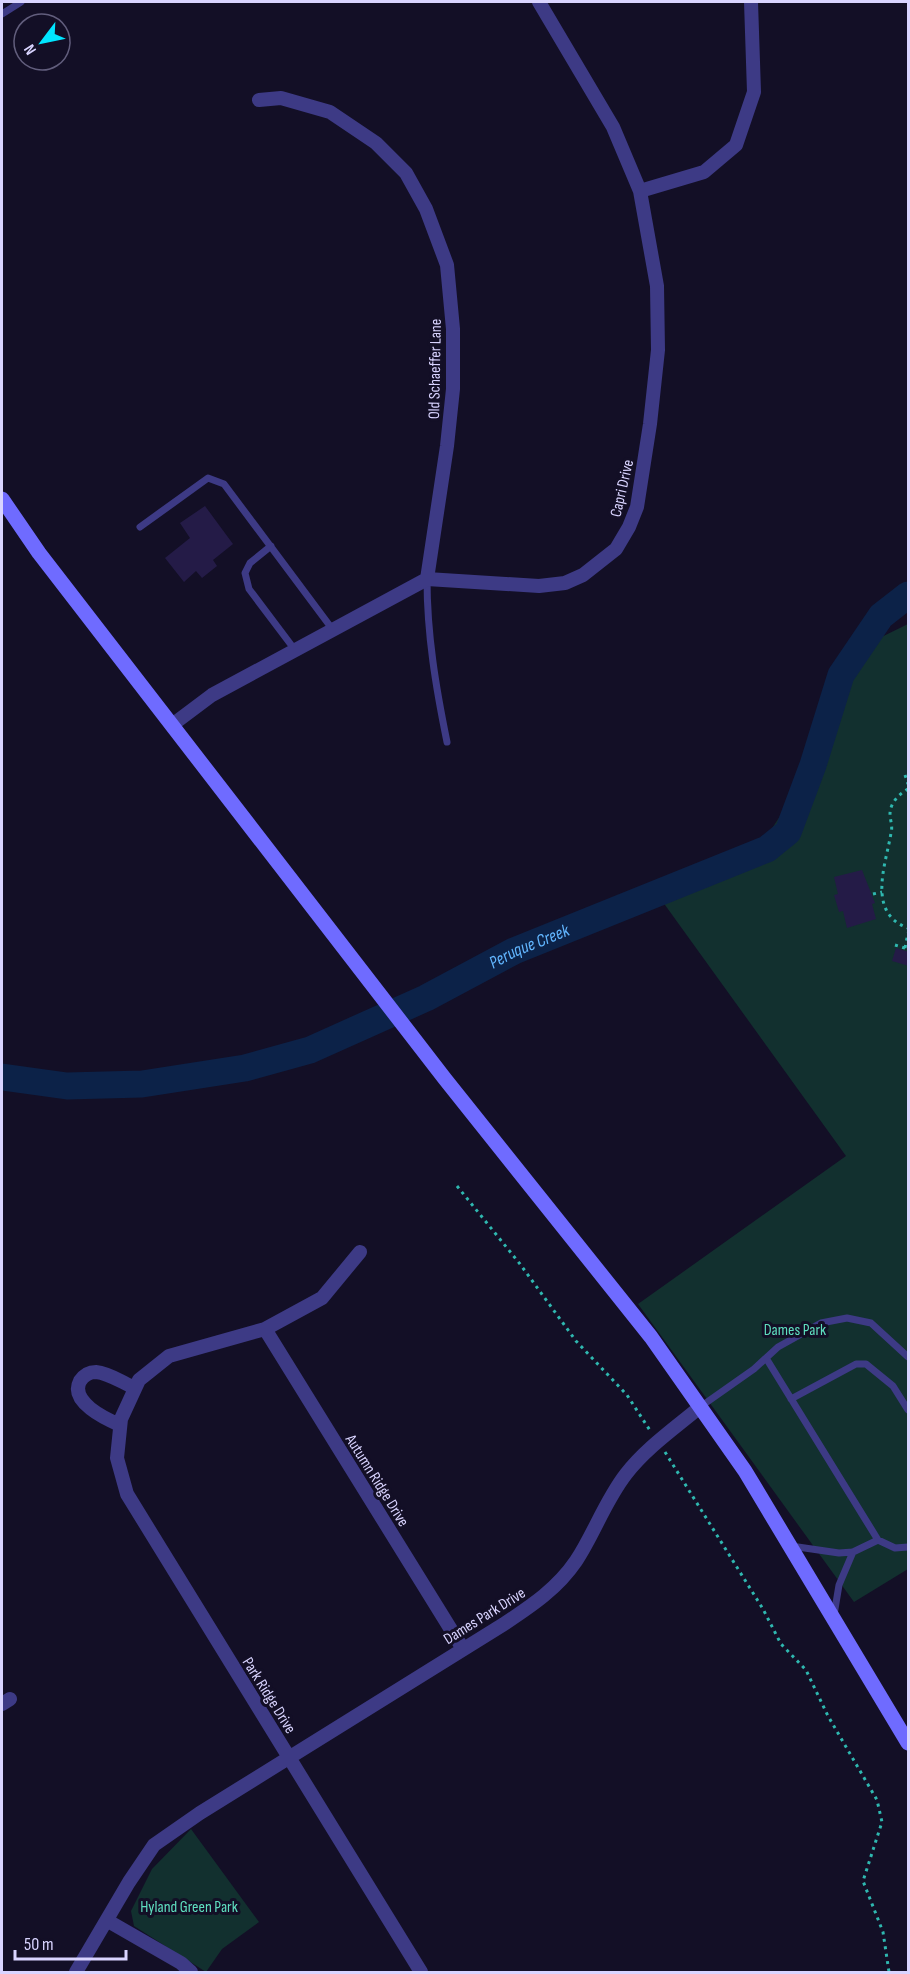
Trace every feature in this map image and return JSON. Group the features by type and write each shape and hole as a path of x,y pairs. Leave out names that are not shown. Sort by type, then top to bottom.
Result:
{"main road":[{"path":"2,499 39,553 339,942 651,1337 745,1471 909,1743"}],"street":[{"name":"Capri Drive","path":"427,579 539,586 565,583 584,575 616,549 629,527 639,495 658,350 657,286 640,191 613,127 539,2"},
{"path":"640,191 704,172 736,145 754,92 751,2"},
{"name":"Old Schaeffer Lane","path":"259,100 281,98 330,112 376,143 406,173 426,209 447,266 453,329 453,389 427,579"},
{"path":"172,725 212,695 427,579"},
{"name":"Park Ridge Drive","path":"360,1252 322,1298 265,1329 169,1356 139,1380 121,1419 117,1458 127,1494 421,1972"},
{"name":"Autumn Ridge Drive","path":"265,1329 463,1649"},
{"path":"120,1425 99,1416 85,1403 78,1387 81,1379 86,1374 103,1373 135,1388"},
{"name":"Dames Park Drive","path":"76,1972 129,1882 154,1845 200,1813 544,1597 576,1560 626,1474 658,1442 700,1407"},
{"path":"108,1921 181,1963 191,1972"}],"lane":[{"path":"2,14 21,2"},
{"path":"140,527 208,478 224,484 333,630"},
{"path":"271,546 250,563 245,573 249,589 294,650"},
{"name":"Old Schaeffer Lane","path":"427,579 430,650 447,742"},
{"name":"Dames Park Drive","path":"700,1407 754,1369 778,1347 821,1323 847,1318 871,1323 907,1352"},
{"path":"766,1358 878,1540 896,1548 909,1547"},
{"path":"790,1399 856,1364 866,1364 893,1386 909,1410"},
{"path":"791,1546 839,1553 853,1552 878,1540"},
{"path":"833,1617 838,1585 853,1552"}],"path":[{"path":"905,775 909,784"},
{"path":"909,789 894,802 890,812 892,830 881,882 889,913 896,924 909,928"},
{"path":"873,894 882,891"},
{"path":"895,945 907,948 909,933"},
{"path":"457,1186 520,1264 576,1341 627,1395 672,1461 757,1599 781,1644 806,1670 828,1716 876,1800 882,1822 863,1881 883,1932 889,1972"}],"green space":[{"name":"Dames Park","path":"908,624 908,1569 854,1602 638,1304 846,1156 660,898 760,847 824,748 855,650"},
{"name":"Hyland Green Park","path":"191,1829 259,1922 222,1949 206,1972 134,1926 131,1911 152,1869"}],"building":[{"path":"205,506 233,544 213,560 217,566 202,578 196,571 184,582 165,558 190,538 180,523"},
{"path":"862,870 875,903 872,904 876,919 847,928 843,911 839,912 834,895 838,894 834,877"},
{"path":"896,948 909,952 909,966 892,961"}],"waterway":[{"name":"Peruque Creek","path":"2,1077 67,1086 142,1084 245,1068 310,1050 426,998 514,951 767,849 788,832 813,765 841,675 881,616 908,595"}]}
